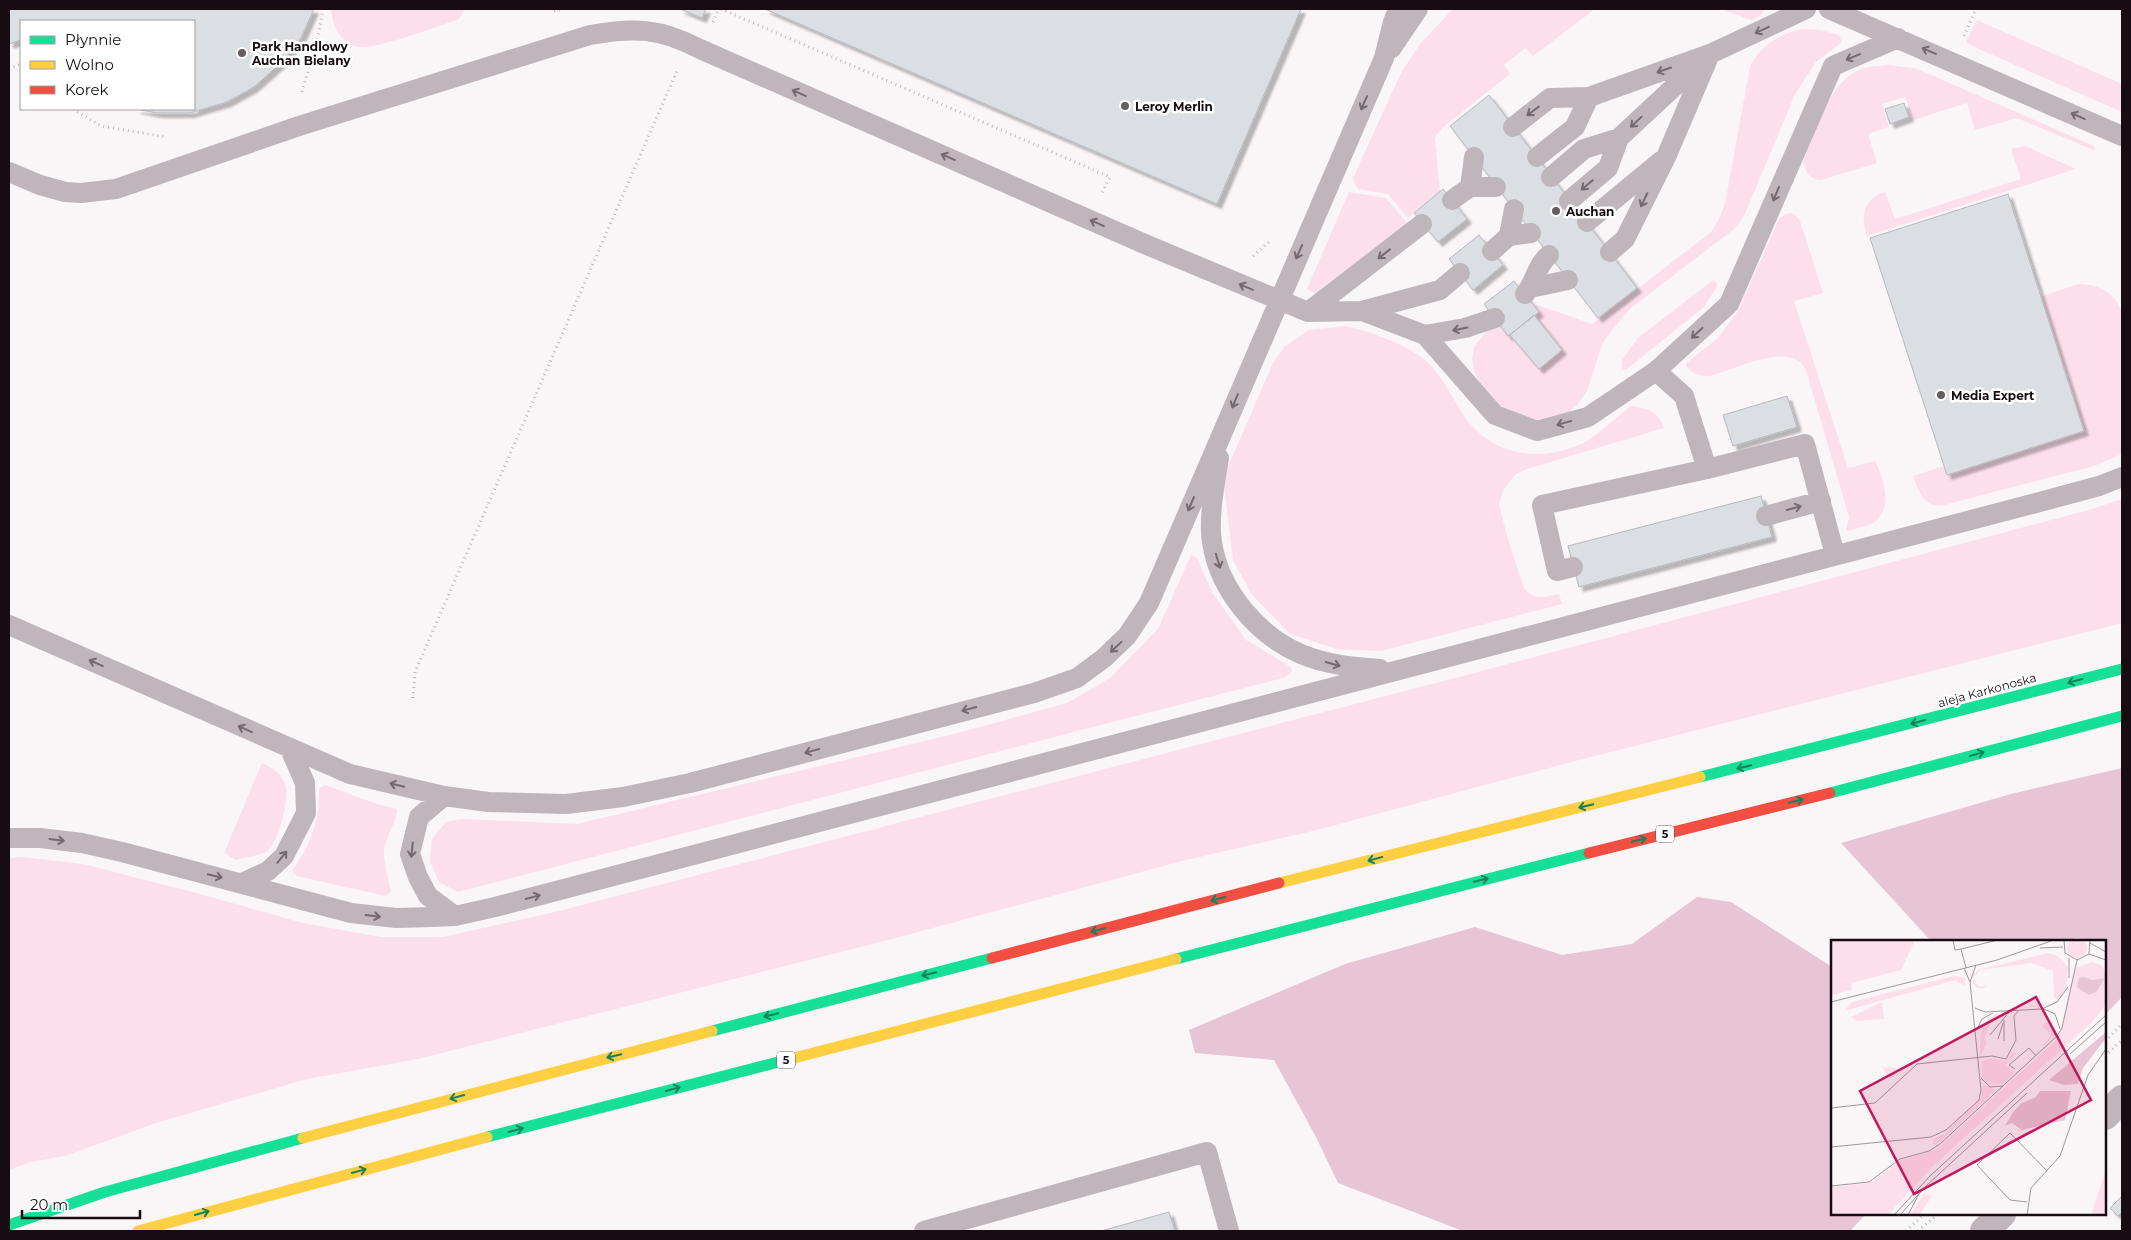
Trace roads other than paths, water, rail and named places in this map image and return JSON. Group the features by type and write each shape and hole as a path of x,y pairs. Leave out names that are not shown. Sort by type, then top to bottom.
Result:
{"main road":[{"name":"aleja Karkonoska","path":"9,1224 105,1192 249,1151 1422,846 1859,738 2122,669"},
{"name":"5","path":"138,1231 482,1138 1415,897 1896,776 2122,716"}],"street":[{"path":"2106,1115 2122,1099"},
{"path":"1984,1231 2001,1215"}],"lane":[{"path":"9,626 350,774 444,796 488,802 566,804 623,797 690,783 1034,692 1077,678 1104,658 1127,636 1148,603 1384,58 1398,9"},
{"path":"1384,58 1418,9"},
{"path":"1513,127 1550,98 1589,97 1710,54 1806,9"},
{"path":"1829,9 2122,136"},
{"path":"9,172 40,185 65,192 81,193 116,189 299,126 590,35 619,30 640,30 677,37 1147,245 1308,312 1362,311 1440,290 1460,274"},
{"path":"1362,311 1425,335 1495,415 1537,431 1588,417 1656,371 1729,304 1832,66 1898,38"},
{"path":"1551,177 1584,149 1618,138 1710,54"},
{"path":"1610,252 1625,239 1666,157 1710,54"},
{"path":"1537,157 1575,128 1589,97"},
{"path":"1569,201 1608,168 1618,138"},
{"path":"1470,187 1474,157"},
{"path":"1587,222 1666,157"},
{"path":"1452,200 1470,187 1496,187"},
{"path":"1509,236 1514,209"},
{"path":"1308,312 1422,224"},
{"path":"1492,251 1509,236 1531,233"},
{"path":"1549,255 1540,262 1527,291 1568,280"},
{"path":"1425,335 1466,328 1495,318"},
{"path":"1656,371 1684,396 1707,469"},
{"path":"1224,427 1213,492 1212,542 1224,581 1248,616 1272,636 1301,654 1340,666 1397,670"},
{"path":"1565,569 1542,505 1707,469 1805,444 1835,555"},
{"path":"9,838 40,838 82,843 242,883 351,913 396,918 455,916 496,907 2090,489 2122,477"},
{"path":"1766,516 1821,501"},
{"path":"242,883 268,872 284,856 306,813 305,783 290,749"},
{"path":"444,796 419,817 410,854 418,877 428,896 455,916"},
{"path":"924,1231 1206,1152 1229,1231"}],"place":[{"name":"Park Handlowy Auchan Bielany","path":"242,53"},
{"name":"Leroy Merlin","path":"1125,106"},
{"name":"Auchan","path":"1556,211"},
{"name":"Media Expert","path":"1941,395"}]}
